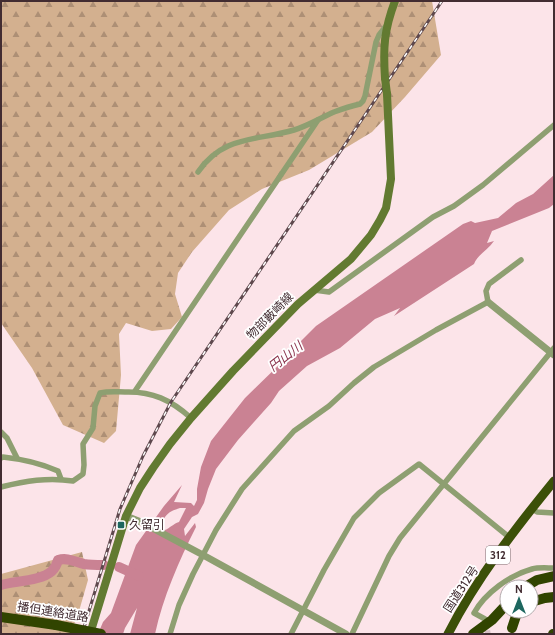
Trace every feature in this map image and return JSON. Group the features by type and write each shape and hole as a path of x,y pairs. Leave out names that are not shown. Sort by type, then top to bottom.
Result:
{"highway":[{"name":"国道312号","path":"448,634 457,616 509,537 554,481"},
{"path":"539,580 554,576"},
{"path":"539,600 554,597"},
{"path":"473,634 492,620 499,613"},
{"name":"播但連絡道路","path":"1,618 56,625 101,634"},
{"path":"512,628 515,619"}],"main road":[{"name":"物部藪崎線","path":"90,634 126,516 140,488 153,468 191,418 266,335 314,290 351,259 371,235 386,208 391,179 384,59 386,26 395,1"}],"street":[{"path":"198,172 205,161 214,153 231,144 251,138 295,130 335,112 360,104 363,101 376,42 386,26"},
{"path":"135,391 318,120"},
{"path":"314,290 329,292 433,217 454,206 482,185 554,125"},
{"path":"352,634 389,556 400,538 553,351 488,302 486,291 489,284 521,260"},
{"path":"170,634 179,605 201,554 242,489 294,431 329,406 374,367 436,330 488,302"},
{"path":"1,487 39,479 61,479 72,481 83,474 83,444 93,428 95,406 100,393 107,391 135,391 154,395 165,399 180,408 191,418"},
{"path":"1,432 7,438 17,458"},
{"path":"1,458 17,458 40,463 58,471 61,479"},
{"path":"291,634 324,570 354,518 379,493 419,464 509,537"},
{"path":"532,508 537,512 554,513"},
{"path":"126,516 141,522 201,554 346,634"},
{"path":"485,619 474,613 489,595 507,580 534,569 554,568"}],"green space":[{"path":"1,1 432,1 441,55 405,97 372,132 309,170 262,189 229,210 192,252 178,273 175,294 182,317 171,329 152,331 126,323 119,334 121,375 116,431 104,443 63,425 32,368 1,323"},
{"path":"82,552 88,580 77,618 69,634 1,634 1,574"}],"shaded area":[{"path":"554,175 554,204 549,208 492,231 487,243 494,241 478,257 474,264 394,316 400,308 375,319 340,348 307,366 279,391 271,403 238,440 216,469 204,503 198,514 192,517 184,529 185,536 195,523 196,527 167,593 155,634 130,634 137,608 123,634 98,634 103,622 111,613 136,545 164,506 182,485 174,502 191,503 194,506 197,500 197,489 201,467 211,441 245,398 285,359 294,348 316,326 463,224 471,221 475,223 498,218 516,203 533,194","holes":["180,508 186,508 179,522 165,530 161,527 164,519 170,512"]}],"waterway":[{"path":"1,585 41,577 52,571 58,560 62,559 68,559 86,564 104,565"},
{"path":"119,567 139,576"}],"tunnel":[{"path":"486,622 488,634"}],"railway":[{"path":"82,634 120,509 143,456 171,402 442,1"}],"place":[{"name":"久留引","path":"121,525"}],"water label":[{"name":"円山川","path":"285,356"}]}
